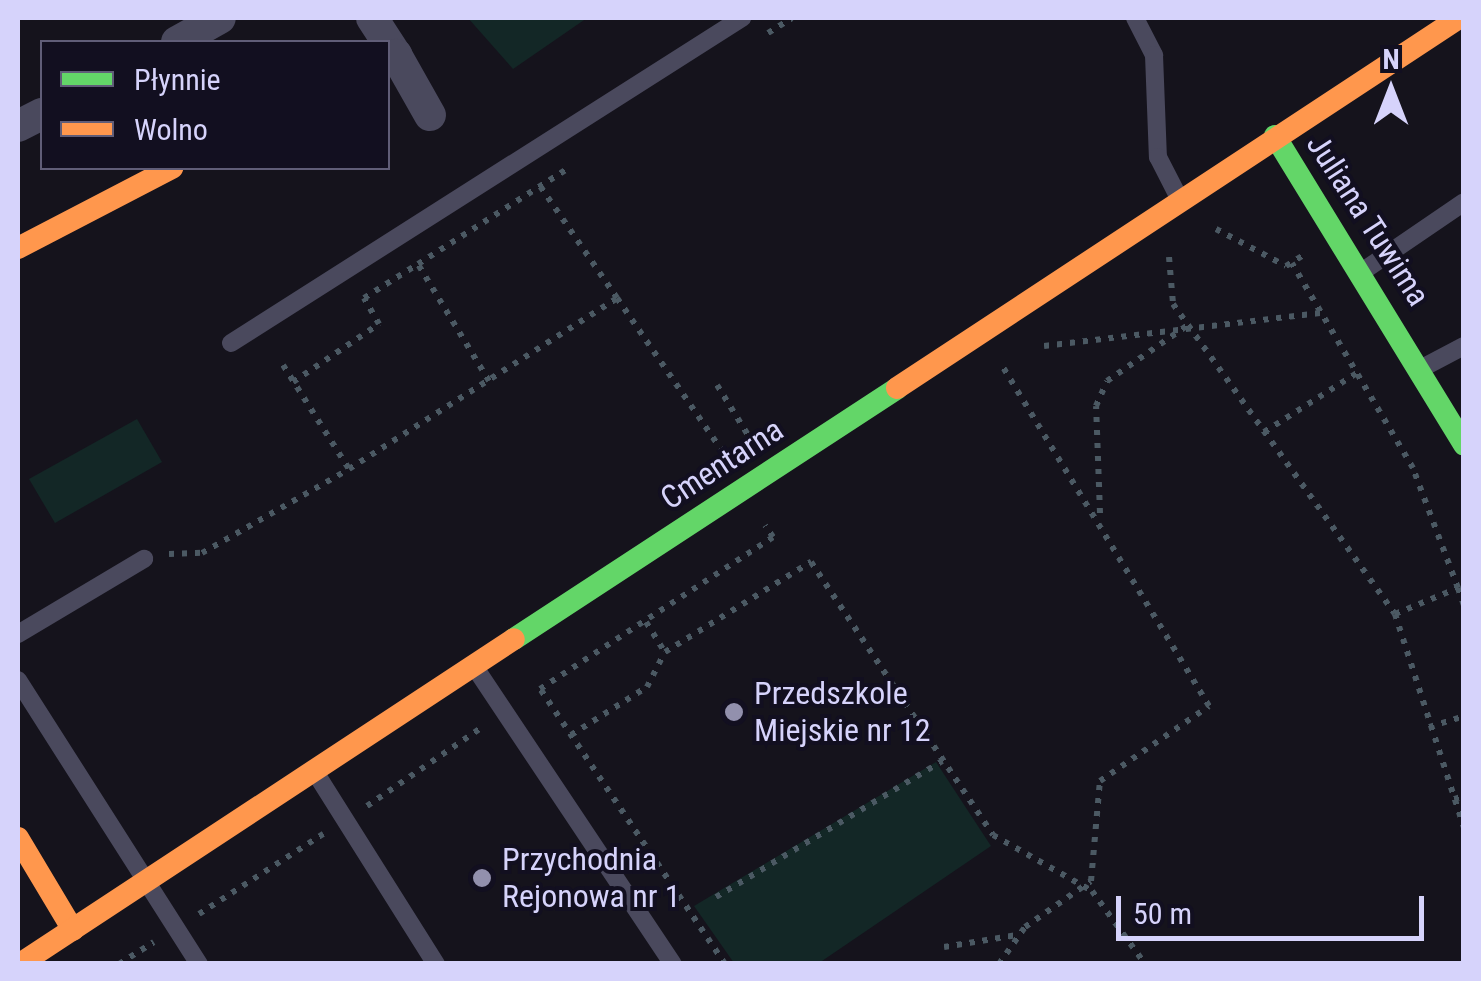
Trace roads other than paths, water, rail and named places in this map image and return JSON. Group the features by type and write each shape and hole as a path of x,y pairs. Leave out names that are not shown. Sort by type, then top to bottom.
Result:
{"street":[{"path":"180,40 220,18"},
{"name":"Cmentarna","path":"20,964 1459,18"},
{"path":"392,56 430,115"},
{"name":"Juliana Tuwima","path":"1275,136 1424,367 1464,445"},
{"path":"18,248 168,170"},
{"path":"18,838 73,930"}],"lane":[{"path":"231,343 742,18"},
{"path":"1135,18 1154,55 1158,157 1179,199"},
{"path":"1362,271 1464,202"},
{"path":"1424,367 1464,346"},
{"path":"18,634 144,559"},
{"path":"474,665 673,964"},
{"path":"18,680 199,964"},
{"path":"314,772 436,964"}],"place":[{"name":"Przedszkole Miejskie nr 12","path":"734,712"},
{"name":"Przychodnia Rejonowa nr 1","path":"482,878"}]}
